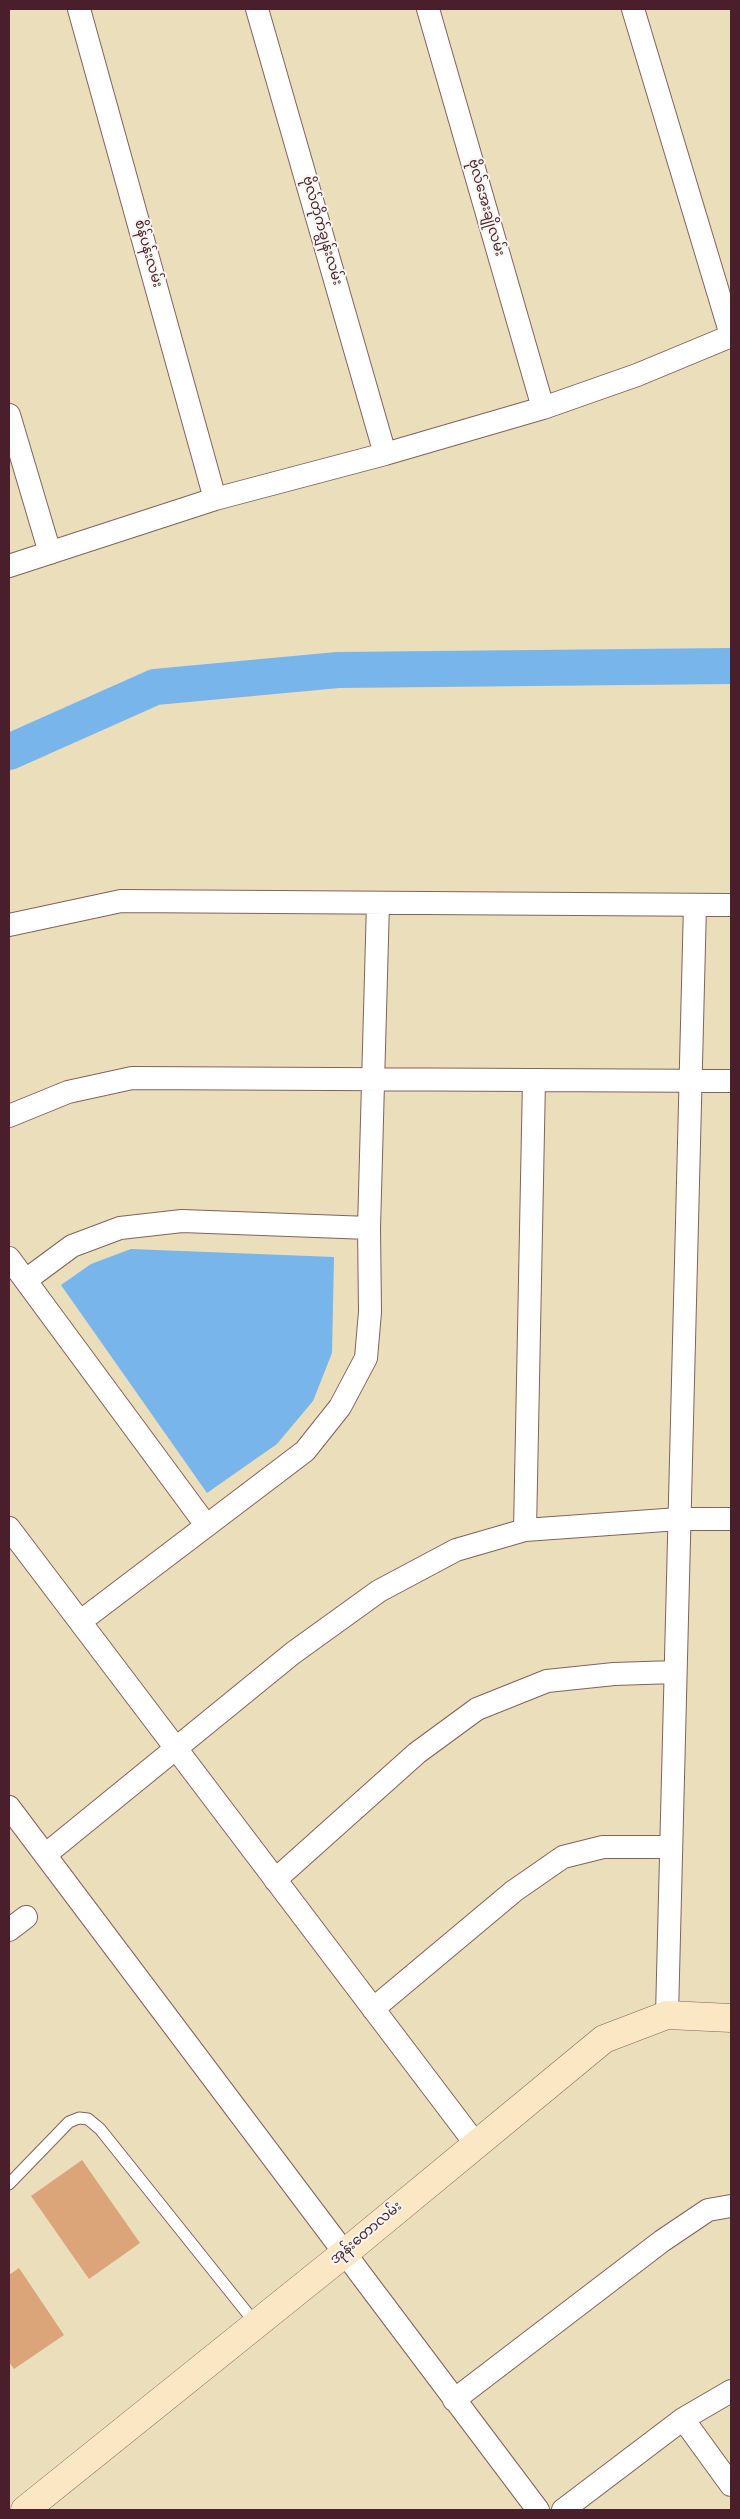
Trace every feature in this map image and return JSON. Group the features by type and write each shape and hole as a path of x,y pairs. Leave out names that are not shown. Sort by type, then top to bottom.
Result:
{"street":[{"name":"စိန်ပန်းလမ်း","path":"79,9 215,499"},
{"name":"ဗိုလ်တိုက်ချွန်းလမ်း","path":"257,9 385,454"},
{"name":"ဗိုလ်အေးချိုလမ်း","path":"428,9 543,408"},
{"path":"9,566 215,499 385,454 543,408 637,375 731,336 633,9"},
{"path":"9,415 50,553"},
{"path":"9,925 121,901 731,905"},
{"path":"81,1621 304,1452 340,1407 366,1358 370,1312 369,1228 378,903"},
{"path":"667,2015 695,905"},
{"path":"9,1116 68,1092 132,1078 373,1081 691,1079 731,1081"},
{"path":"526,1530 534,1080"},
{"path":"26,1280 72,1246 120,1228 182,1221 369,1228"},
{"path":"9,1258 206,1525"},
{"path":"45,1855 293,1652 379,1591 456,1550 526,1530 679,1519 731,1519"},
{"path":"9,1528 81,1621 175,1750 475,2143"},
{"path":"275,1880 417,1753 477,1709 547,1681 614,1674 675,1672"},
{"path":"9,1807 346,2252 454,2400 538,2510"},
{"path":"373,2009 514,1892 563,1857 603,1846 671,1847"},
{"name":"အုန်းတောလမ်း","path":"25,2510 346,2252 475,2143 604,2039 667,2015 731,2018"},
{"path":"454,2400 662,2241 708,2210 731,2206"},
{"path":"563,2510 683,2420 731,2391"},
{"path":"683,2420 731,2485"}],"lane":[{"path":"9,2184 69,2122 79,2118 88,2119 100,2129 256,2324"}],"water":[{"path":"131,1249 334,1257 332,1353 313,1401 277,1444 207,1493 61,1285 91,1264"}],"building":[{"path":"82,2160 140,2243 89,2279 31,2196"},
{"path":"19,2268 64,2335 14,2369 9,2362 9,2275"}],"waterway":[{"path":"9,752 155,687 338,670 731,666"}]}
